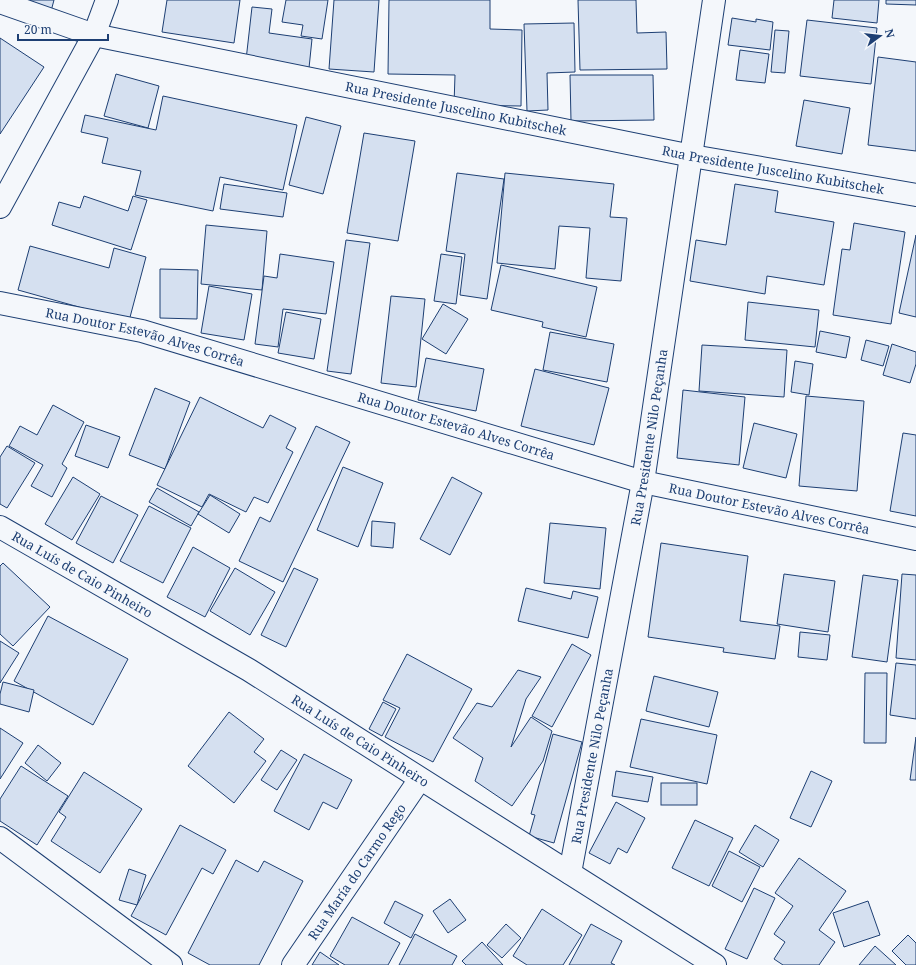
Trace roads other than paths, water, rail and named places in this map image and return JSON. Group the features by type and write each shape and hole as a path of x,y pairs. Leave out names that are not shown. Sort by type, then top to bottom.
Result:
{"street":[{"path":"0,207 94,35 107,0"},
{"name":"Rua Presidente Nilo Peçanha","path":"570,873 643,482 714,0"},
{"name":"Rua Presidente Juscelino Kubitschek","path":"0,2 94,35 692,156 916,195"},
{"name":"Rua Doutor Estevão Alves Corrêa","path":"0,303 142,331 643,482 916,539"},
{"name":"Rua Luís de Caio Pinheiro","path":"0,527 249,670 715,965"},
{"name":"Rua María do Carmo Rego","path":"293,965 420,779"},
{"path":"0,838 171,965"}]}
